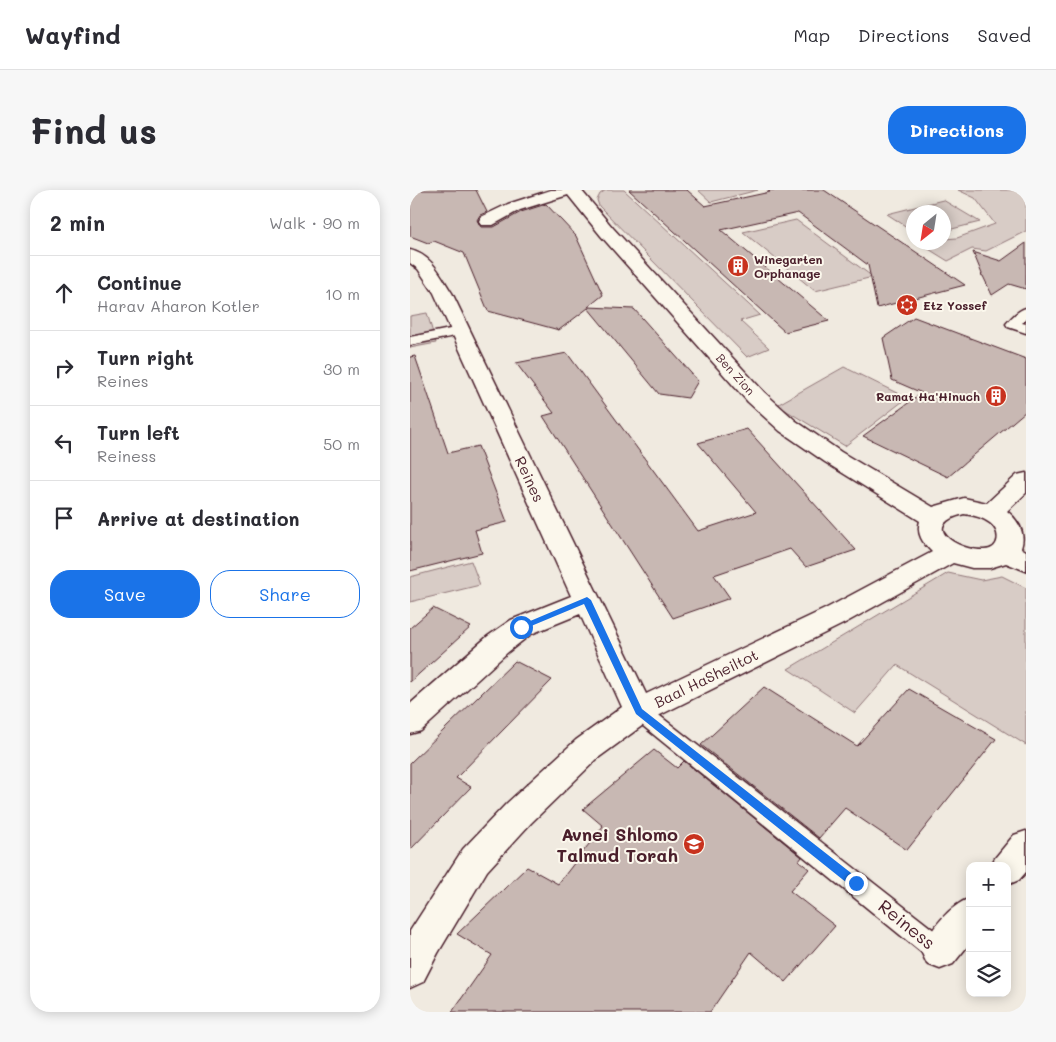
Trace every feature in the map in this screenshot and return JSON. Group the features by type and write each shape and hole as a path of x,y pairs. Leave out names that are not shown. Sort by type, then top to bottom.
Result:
{"street":[{"path":"487,221 514,207 567,190"},
{"name":"Ben Zion","path":"573,190 607,232 756,397 788,426 833,457 933,518"},
{"name":"Reines","path":"415,262 444,293 460,331 639,711"},
{"path":"991,513 1026,480"},
{"path":"964,506 991,513 1008,525 1016,557 978,560 964,558 950,553 937,545 931,536 930,526 933,518 940,512 950,508 964,506"},
{"name":"Baal HaSheiltot","path":"410,969 425,940 475,860 519,813 587,749 639,711 870,598 950,553"},
{"path":"410,722 498,644 521,627 587,600"},
{"path":"1011,864 1026,846"},
{"path":"940,951 966,920"}],"lane":[{"path":"1026,312 1013,324 1026,330"},
{"path":"410,341 460,331"},
{"name":"Reiness","path":"639,711 940,951"}],"shaded area":[{"path":"606,190 624,190 760,315 740,321 769,348 747,357 599,206 597,200 600,194"},
{"path":"698,190 758,190 711,202"},
{"path":"958,190 1026,190 1026,231 986,251 972,249 948,261 930,250 951,250 951,238 995,224 975,198"},
{"path":"943,200 980,222 951,229 951,205 923,205"},
{"path":"906,209 906,226 887,214"},
{"path":"796,220 873,277 815,291 743,232"},
{"path":"427,313 436,343 410,348 410,316"},
{"path":"844,367 907,398 845,446 777,405"},
{"path":"471,561 480,585 410,602 410,577"},
{"path":"948,573 981,580 1002,576 1026,588 1026,745 897,665 855,713 788,669"}],"building":[{"path":"410,190 476,190 487,212 480,215 477,220 481,227 494,227 521,212 546,204 576,236 603,295 588,307 634,309 698,381 688,398 659,394 588,308 559,330 488,311 464,253 434,241 428,243 410,236"},
{"name":"Winegarten Orphanage","path":"629,190 687,190 705,206 770,192 767,190 824,190 906,245 906,250 913,250 965,285 877,308 868,265 798,213 721,230 829,321 785,332"},
{"path":"1026,243 1026,289 1009,284 992,295 981,275 973,252 1001,261"},
{"path":"914,317 1026,359 1026,411 948,477 863,436 922,393 892,380 883,338"},
{"path":"567,353 698,531 756,512 698,443 747,429 856,550 806,567 790,549 714,575 730,598 673,618 543,416 554,413 516,363"},
{"path":"415,356 448,453 478,446 507,522 475,530 482,553 410,571 410,357"},
{"path":"433,608 471,627 410,682 410,628"},
{"path":"515,661 552,680 456,778 471,787 410,850 410,763"},
{"path":"764,687 857,746 909,689 996,739 907,850 845,808 819,838 701,745"},
{"path":"654,750 677,768 684,761 802,857 799,861 809,869 790,891 835,926 786,982 751,952 710,1012 452,1012 492,955 457,934 527,867 558,884 603,826 583,809"}],"place":[{"name":"Winegarten Orphanage","path":"738,266"},
{"name":"Etz Yossef","path":"907,305"},
{"name":"Ramat Ha'Hinuch","path":"996,396"},
{"name":"Avnei Shlomo Talmud Torah","path":"694,844"}],"route":[{"path":"521,627 587,600 639,711 856,883"}]}
